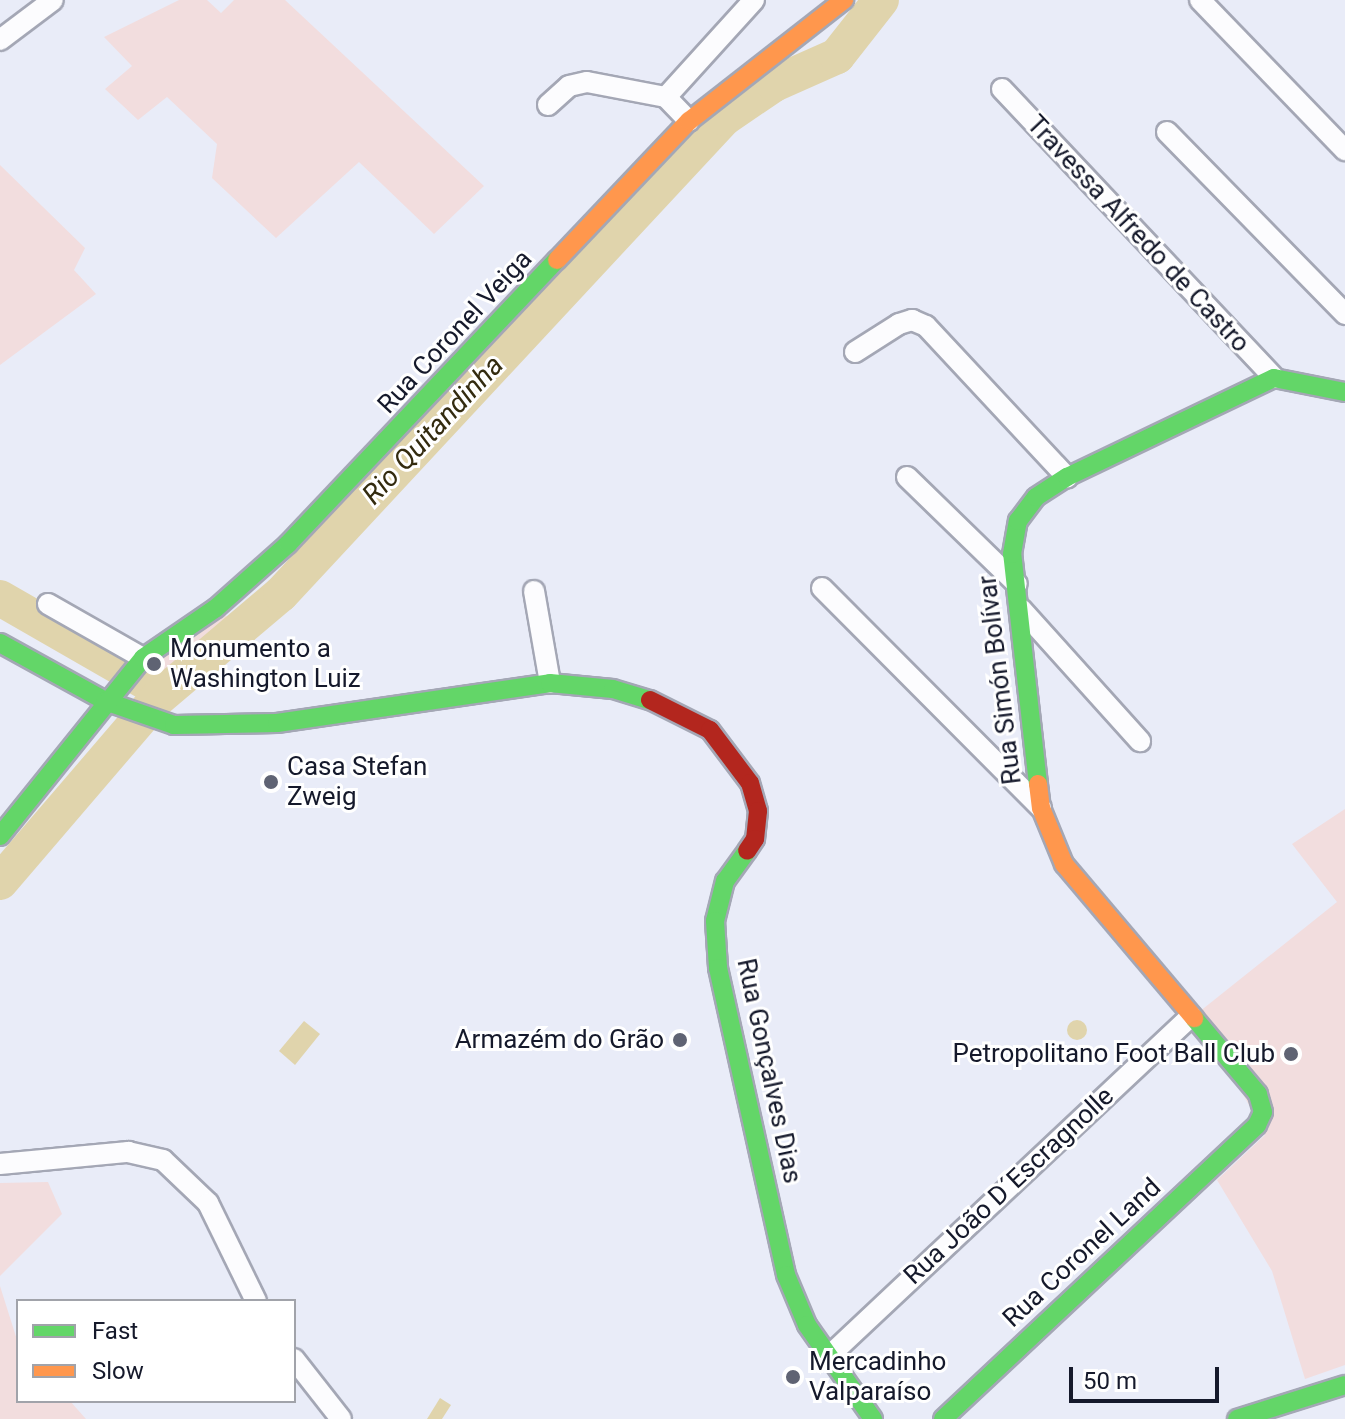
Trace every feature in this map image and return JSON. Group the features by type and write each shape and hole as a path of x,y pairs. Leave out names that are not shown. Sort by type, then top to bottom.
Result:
{"street":[{"path":"0,40 53,0"},
{"path":"666,97 754,0"},
{"name":"Rua Coronel Veiga","path":"0,836 105,701 143,658 216,608 288,544 689,121 844,0"},
{"path":"1200,0 1345,150"},
{"path":"548,105 569,86 587,82 666,97 689,121"},
{"name":"Travessa Alfredo de Castro","path":"1002,89 1274,378"},
{"path":"1167,132 1345,314"},
{"path":"855,352 899,324 912,320 926,326 1067,477"},
{"path":"1274,378 1345,392"},
{"name":"Rua Simón Bolívar","path":"1257,1125 1263,1112 1258,1094 1064,864 1041,808 1021,609 1012,554 1018,521 1036,497 1067,477 1274,378"},
{"path":"907,477 1017,584"},
{"path":"822,588 1041,808"},
{"path":"534,591 550,683"},
{"path":"48,604 143,658"},
{"path":"1021,609 1140,741"},
{"name":"Rua Gonçalves Dias","path":"0,643 105,701 159,723 277,723 550,683 613,689 663,704 710,730 750,783 758,811 755,839 725,881 715,921 718,968 786,1275 807,1325 873,1419"},
{"name":"Rua João D´Escragnolle","path":"828,1357 1191,1016"},
{"name":"Rua Coronel Land","path":"943,1419 1257,1125"},
{"path":"0,1164 128,1152 163,1160 208,1203 255,1299"},
{"path":"296,1362 341,1419"},
{"path":"1237,1419 1345,1385"}],"shaded area":[{"path":"179,0 207,0 221,13 234,0 285,0 484,186 434,234 359,162 276,238 212,178 217,144 167,97 138,120 105,89 132,66 104,37"},
{"path":"0,165 85,248 74,270 96,294 0,365"},
{"path":"223,613 235,624 164,686 138,670"},
{"name":"Petropolitano Foot Ball Club","path":"1345,809 1345,1365 1305,1379 1272,1271 1217,1180 1265,1135 1199,1012 1337,902 1292,844"},
{"path":"1073,1020 1081,1020 1087,1030 1081,1040 1073,1040 1067,1034 1067,1026"},
{"path":"304,1021 320,1034 295,1065 279,1051"},
{"path":"48,1182 62,1214 0,1276 0,1183"},
{"path":"0,1286 16,1337 16,1403 72,1403 86,1419 0,1419"},
{"path":"440,1398 451,1405 442,1419 427,1419"}],"waterway":[{"name":"Rio Quitandinha","path":"0,882 157,699 281,594 724,118 774,84 837,56 881,0"},
{"path":"0,598 162,691"}],"traffic: fast":[{"path":"0,836 143,658 216,608 288,544 557,260"},
{"path":"1038,784 1012,554 1018,521 1036,497 1067,477 1274,378 1345,392"},
{"path":"0,643 105,701 174,725 277,723 550,683 613,689 650,700"},
{"path":"747,851 725,881 715,921 718,968 786,1275 807,1325 873,1419"},
{"path":"943,1419 1257,1125 1263,1112 1258,1094 1194,1018"},
{"path":"1237,1419 1345,1385"}],"traffic: slow":[{"path":"557,260 689,121 844,0"},
{"path":"1038,784 1041,808 1064,864 1194,1018"}],"traffic: jam":[{"path":"650,700 710,730 750,783 758,811 755,839 747,851"}],"place":[{"name":"Monumento a Washington Luiz","path":"154,664"},
{"name":"Casa Stefan Zweig","path":"271,782"},
{"name":"Armazém do Grão","path":"680,1040"},
{"name":"Petropolitano Foot Ball Club","path":"1291,1054"},
{"name":"Mercadinho Valparaíso","path":"793,1377"}]}
